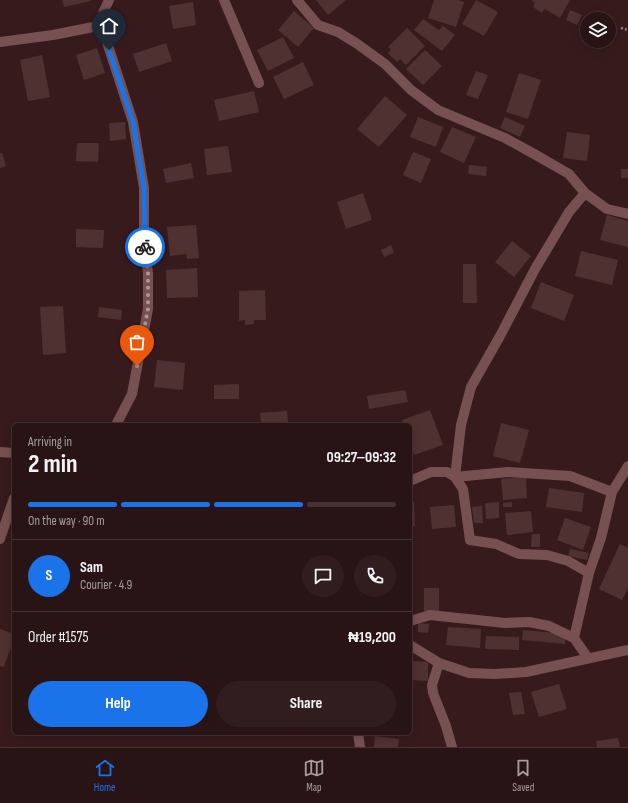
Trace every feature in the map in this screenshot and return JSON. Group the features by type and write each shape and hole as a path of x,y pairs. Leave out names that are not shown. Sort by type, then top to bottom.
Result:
{"street":[{"path":"109,0 103,13 102,25 133,122 144,188 144,240 148,273 148,309 132,394 117,423"},
{"path":"224,0 259,83"},
{"path":"297,0 318,25 338,32 356,43 385,64 411,90 438,110 505,138 569,174 585,193 607,209 628,214"},
{"path":"0,42 53,35 102,25"},
{"path":"456,477 461,425 471,387 535,269 569,212 585,193"},
{"path":"0,452 12,453"},
{"path":"574,638 589,573 601,538 612,492 628,466"},
{"path":"412,480 431,472 447,472 456,477 463,489 470,540 496,544 519,554 547,555 568,560 589,573"},
{"path":"456,477 508,472 570,476 612,492"},
{"path":"0,540 12,504"},
{"path":"412,621 430,615 505,623 530,622 549,626 574,638 588,658"},
{"path":"412,646 439,663 469,673 495,674 526,672 628,650"},
{"path":"439,663 432,686 433,693 446,726 452,747"},
{"path":"358,735 360,747"}],"path":[{"path":"621,28 628,30"}],"building":[{"path":"62,0 90,0 91,1 64,7"},
{"path":"316,0 346,0 328,15"},
{"path":"434,0 457,0 464,2 456,27 428,18"},
{"path":"476,0 498,12 484,36 462,24"},
{"path":"570,0 560,18 545,9 542,13 533,7 535,3 532,1"},
{"path":"193,2 196,25 173,29 169,6"},
{"path":"570,10 580,14 580,19 577,25 566,20"},
{"path":"294,11 314,28 298,47 278,30"},
{"path":"423,19 439,30 443,26 455,35 442,51 414,30"},
{"path":"407,28 425,46 406,65 400,59 397,62 388,53 391,50 388,47"},
{"path":"283,37 294,58 268,71 257,50"},
{"path":"166,43 172,61 139,72 133,54"},
{"path":"97,48 105,73 84,80 76,55"},
{"path":"425,50 442,66 423,85 406,69"},
{"path":"42,55 50,97 28,101 20,60"},
{"path":"303,62 314,85 284,99 273,77"},
{"path":"476,71 488,75 478,99 466,95"},
{"path":"519,73 541,80 528,119 506,112"},
{"path":"254,91 259,112 219,121 214,100"},
{"path":"385,96 407,115 379,147 357,129"},
{"path":"418,117 443,127 436,147 410,137"},
{"path":"505,117 525,126 520,137 500,128"},
{"path":"125,122 126,139 110,141 109,123"},
{"path":"452,127 476,137 464,163 440,152"},
{"path":"567,132 590,135 587,161 563,158"},
{"path":"77,143 99,143 98,162 76,161"},
{"path":"228,146 232,172 207,175 204,149"},
{"path":"413,152 431,159 421,183 403,175"},
{"path":"0,153 2,153 6,166 0,168"},
{"path":"191,163 194,178 166,183 163,169"},
{"path":"469,165 487,167 486,176 468,174"},
{"path":"621,169 628,169 628,178 621,178"},
{"path":"363,193 372,220 346,229 337,202"},
{"path":"607,215 628,221 628,247 600,240"},
{"path":"196,225 199,258 187,259 186,254 170,256 167,227"},
{"path":"76,229 104,230 103,248 76,247"},
{"path":"512,241 531,256 514,277 495,262"},
{"path":"391,245 394,253 384,257 381,250"},
{"path":"581,251 618,260 612,285 575,276"},
{"path":"463,264 476,264 477,303 463,303"},
{"path":"197,268 198,297 167,298 166,270"},
{"path":"541,282 574,295 564,321 531,308"},
{"path":"265,290 266,320 254,320 254,324 245,325 245,320 239,321 239,291"},
{"path":"63,306 66,353 43,355 40,307"},
{"path":"99,307 122,310 121,320 98,317"},
{"path":"157,360 185,363 183,390 154,387"},
{"path":"239,384 239,399 214,399 214,385"},
{"path":"405,390 408,402 369,409 367,396"},
{"path":"430,410 443,445 414,455 412,449 412,423 403,423 402,420"},
{"path":"287,411 288,422 261,423 260,413"},
{"path":"501,423 529,430 520,463 493,456"},
{"path":"526,477 527,498 503,500 501,479"},
{"path":"549,488 584,493 582,512 546,507"},
{"path":"412,502 414,502 415,526 412,527"},
{"path":"499,502 499,518 486,519 485,503"},
{"path":"512,502 512,507 503,507 503,503"},
{"path":"454,505 456,527 432,529 430,507"},
{"path":"482,506 483,523 474,523 472,507"},
{"path":"531,511 533,532 507,535 505,513"},
{"path":"565,518 591,527 583,550 557,540"},
{"path":"532,534 540,534 540,547 531,547"},
{"path":"620,544 628,548 628,588 622,600 599,589"},
{"path":"570,549 589,553 587,560 568,556"},
{"path":"424,588 439,588 439,611 424,611"},
{"path":"418,623 429,624 428,633 418,632"},
{"path":"448,627 481,629 480,648 446,645"},
{"path":"0,629 12,633 12,644 4,667 0,666"},
{"path":"523,630 566,634 565,644 522,640"},
{"path":"486,636 519,637 519,650 485,649"},
{"path":"412,661 428,662 428,681 412,680"},
{"path":"559,684 567,709 539,717 531,692"},
{"path":"521,692 525,714 513,715 509,693"},
{"path":"375,736 399,739 398,747 374,747"},
{"path":"618,738 620,747 597,747 596,741"}],"way so far":[{"path":"137,366 148,309 148,273 145,247"}],"route":[{"path":"109,50 133,122 144,188 145,247"}]}
